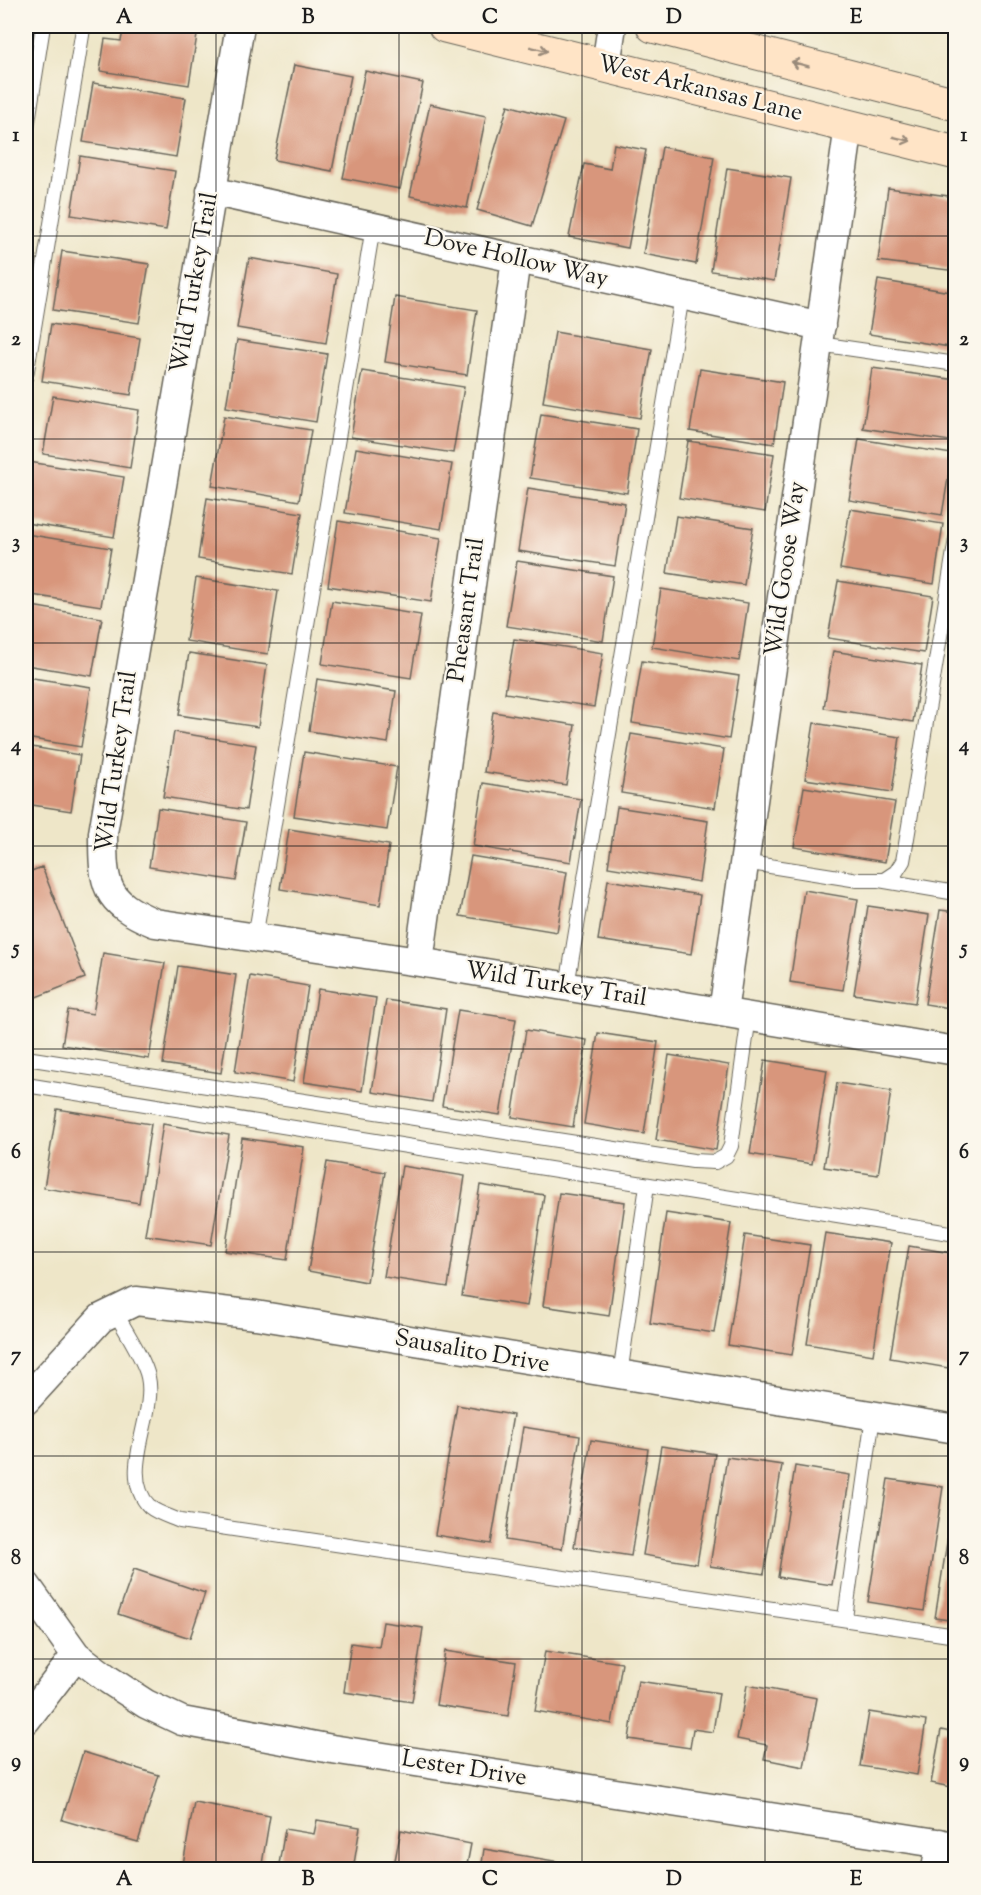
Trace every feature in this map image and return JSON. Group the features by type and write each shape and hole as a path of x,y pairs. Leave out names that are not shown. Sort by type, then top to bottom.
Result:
{"main road":[{"name":"West Arkansas Lane","path":"445,26 956,153"},
{"name":"West Arkansas Lane","path":"653,26 956,104"}],"street":[{"name":"Wild Turkey Trail","path":"240,26 103,833 103,874 116,901 129,912 155,923 419,962 956,1051"},
{"path":"606,65 612,26"},
{"name":"Wild Goose Way","path":"736,1014 744,862 849,126"},
{"name":"Dove Hollow Way","path":"211,192 682,296 820,335"},
{"name":"Pheasant Trail","path":"419,962 516,259"},
{"name":"Sausalito Drive","path":"26,1400 95,1324 114,1310 136,1301 256,1315 956,1429"},
{"name":"Lester Drive","path":"26,1585 76,1655 118,1686 182,1721 332,1749 944,1853"},
{"path":"26,1720 76,1655"}],"lane":[{"path":"26,134 43,26"},
{"path":"26,376 83,29"},
{"path":"255,938 373,227"},
{"path":"567,986 682,296"},
{"path":"820,335 956,364"},
{"path":"879,880 896,872 903,861 956,539"},
{"path":"744,862 956,893"},
{"path":"26,1058 693,1161 715,1162 726,1156 731,1146 736,1014"},
{"path":"26,1085 956,1234"},
{"path":"620,1375 647,1185"},
{"path":"114,1310 148,1376 150,1404 138,1454 137,1484 150,1507 180,1521 956,1636"},
{"path":"845,1618 873,1416"}],"building":[{"path":"124,26 177,26 198,29 189,85 100,71 105,39 121,41"},
{"path":"895,26 939,26 938,34"},
{"path":"294,65 351,76 332,171 274,160"},
{"path":"365,71 423,83 400,189 343,178"},
{"path":"93,83 186,98 176,157 83,142"},
{"path":"430,104 486,116 467,208 410,196"},
{"path":"508,105 564,121 532,226 477,210"},
{"path":"614,144 646,150 628,248 569,237 584,164 610,169"},
{"path":"662,147 714,157 696,264 643,254"},
{"path":"80,156 175,171 166,230 71,215"},
{"path":"727,168 791,178 774,281 711,271"},
{"path":"888,188 956,197 956,271 878,261"},
{"path":"62,251 149,264 139,323 53,310"},
{"path":"249,258 337,274 326,343 237,328"},
{"path":"878,280 956,293 956,348 869,334"},
{"path":"395,297 477,310 467,375 385,362"},
{"path":"51,324 140,338 131,395 42,381"},
{"path":"555,332 652,349 640,418 543,402"},
{"path":"237,340 327,354 316,422 226,407"},
{"path":"872,368 956,380 956,442 863,428"},
{"path":"700,369 783,382 774,444 690,431"},
{"path":"362,371 464,387 453,453 351,437"},
{"path":"53,396 139,410 130,468 43,454"},
{"path":"541,414 637,429 627,493 530,478"},
{"path":"224,416 311,430 299,501 212,486"},
{"path":"859,439 952,454 942,515 849,500"},
{"path":"688,441 774,454 765,512 679,498"},
{"path":"356,448 452,464 441,529 345,513"},
{"path":"29,462 124,477 114,537 26,523 26,482"},
{"path":"528,488 625,503 615,566 518,551"},
{"path":"207,498 302,513 292,574 198,559"},
{"path":"850,509 943,524 934,584 840,569"},
{"path":"676,516 753,528 744,585 667,573"},
{"path":"338,521 441,538 431,602 328,586"},
{"path":"26,534 111,548 101,606 26,594"},
{"path":"517,561 613,576 603,641 506,626"},
{"path":"196,578 278,591 268,654 186,641"},
{"path":"838,581 933,596 924,653 828,638"},
{"path":"661,589 748,603 739,661 652,647"},
{"path":"332,601 421,615 411,678 322,664"},
{"path":"26,605 102,618 92,676 26,665"},
{"path":"514,639 603,653 594,707 505,693"},
{"path":"833,651 922,665 913,722 824,708"},
{"path":"189,653 267,665 258,727 179,715"},
{"path":"642,661 739,676 729,739 632,723"},
{"path":"26,677 91,687 81,747 26,738"},
{"path":"317,679 396,691 388,743 309,731"},
{"path":"493,712 575,725 566,785 484,772"},
{"path":"814,723 900,737 892,792 805,779"},
{"path":"174,732 256,745 246,810 163,797"},
{"path":"631,734 724,749 715,808 621,793"},
{"path":"26,746 80,755 71,811 26,804"},
{"path":"304,752 397,767 387,830 294,816"},
{"path":"483,783 581,799 571,862 473,846"},
{"path":"804,787 895,802 885,862 794,847"},
{"path":"617,807 708,821 699,882 608,867"},
{"path":"158,808 246,822 236,881 149,867"},
{"path":"289,829 389,845 380,905 280,889"},
{"path":"471,856 567,872 557,932 460,916"},
{"path":"42,867 85,978 26,1001 26,873"},
{"path":"608,880 700,895 691,954 598,940"},
{"path":"804,890 858,899 843,990 790,982"},
{"path":"868,906 929,915 915,1003 854,994"},
{"path":"940,910 956,912 956,1009 925,1004"},
{"path":"103,953 165,963 149,1059 62,1045 68,1010 93,1014"},
{"path":"178,966 236,975 221,1073 163,1064"},
{"path":"250,976 308,986 293,1082 235,1072"},
{"path":"318,989 376,998 362,1091 304,1082"},
{"path":"386,1000 446,1009 432,1102 372,1092"},
{"path":"458,1010 516,1019 500,1115 442,1106"},
{"path":"526,1030 587,1040 573,1127 512,1117"},
{"path":"598,1033 658,1042 644,1134 584,1124"},
{"path":"669,1055 729,1065 716,1150 656,1140"},
{"path":"765,1060 827,1070 812,1164 750,1154"},
{"path":"837,1083 891,1091 878,1175 824,1167"},
{"path":"57,1109 151,1124 139,1203 44,1188"},
{"path":"163,1124 229,1135 211,1245 145,1235"},
{"path":"242,1138 304,1147 287,1260 225,1251"},
{"path":"327,1162 385,1172 367,1282 308,1271"},
{"path":"402,1166 465,1176 448,1287 384,1277"},
{"path":"480,1185 544,1195 527,1306 462,1296"},
{"path":"559,1193 625,1202 609,1316 543,1306"},
{"path":"666,1213 731,1223 714,1333 650,1323"},
{"path":"825,1233 891,1243 873,1355 807,1344"},
{"path":"745,1235 810,1245 792,1355 728,1345"},
{"path":"909,1246 956,1254 956,1322 948,1368 890,1358"},
{"path":"457,1405 513,1415 491,1544 435,1535"},
{"path":"523,1427 580,1436 562,1549 505,1540"},
{"path":"591,1440 648,1449 631,1556 574,1547"},
{"path":"661,1446 715,1454 697,1564 643,1555"},
{"path":"727,1457 782,1465 764,1574 710,1566"},
{"path":"795,1466 850,1475 832,1585 778,1577"},
{"path":"888,1479 943,1487 924,1611 868,1602"},
{"path":"954,1498 956,1498 956,1621 935,1618"},
{"path":"134,1569 205,1593 190,1638 118,1614"},
{"path":"383,1622 423,1628 412,1702 344,1692 351,1643 379,1647"},
{"path":"445,1651 516,1662 508,1716 436,1705"},
{"path":"545,1651 622,1663 612,1724 535,1711"},
{"path":"638,1681 719,1693 713,1732 693,1729 690,1748 629,1739"},
{"path":"747,1685 817,1698 804,1767 764,1759 767,1745 737,1739"},
{"path":"869,1712 926,1721 917,1775 860,1766"},
{"path":"941,1730 956,1733 956,1788 931,1783"},
{"path":"83,1752 159,1775 138,1842 62,1820"},
{"path":"194,1802 270,1816 261,1870 228,1867 228,1870 182,1870"},
{"path":"317,1820 360,1827 353,1870 278,1870 285,1829 314,1834"},
{"path":"401,1830 471,1844 466,1870 393,1870"},
{"path":"484,1849 566,1863 565,1870 481,1870"}]}
